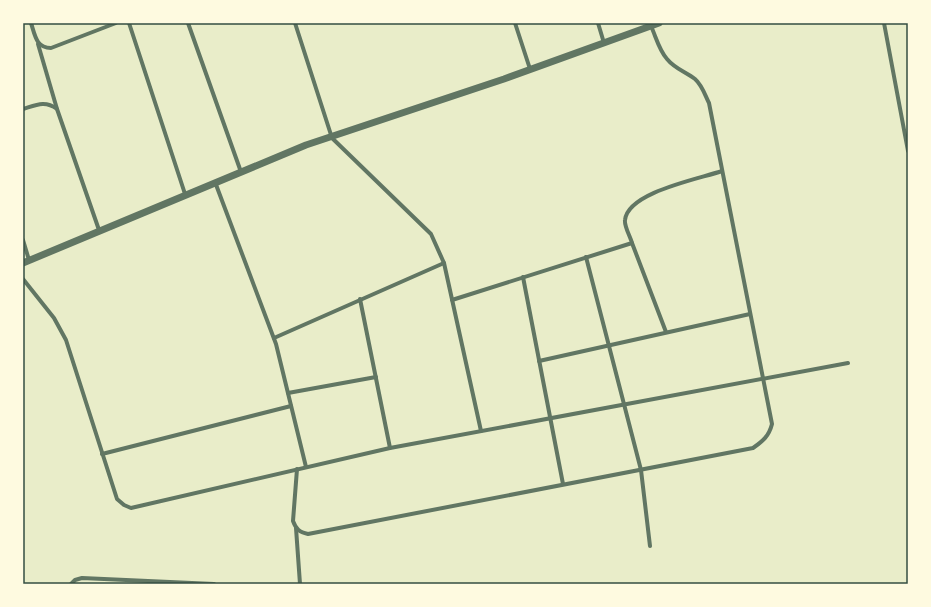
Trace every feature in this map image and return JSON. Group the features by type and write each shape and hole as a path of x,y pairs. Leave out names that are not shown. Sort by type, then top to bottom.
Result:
{"street":[{"path":"31,23 57,109 99,230"},
{"path":"37,42 46,48 51,48 116,23"},
{"path":"129,23 185,194"},
{"path":"188,23 241,172"},
{"path":"296,23 332,138 431,234 444,263 481,431"},
{"path":"515,23 530,69"},
{"path":"598,23 604,42"},
{"path":"23,240 26,261 306,145 332,138 658,23"},
{"path":"884,23 908,151"},
{"path":"296,528 301,532 308,534 754,448 770,433 772,424 709,103 703,89 696,79 675,67 660,50 651,26"},
{"path":"23,109 42,103 50,104 57,109"},
{"path":"666,332 624,221 627,212 634,203 647,194 722,171"},
{"path":"215,182 274,338 306,467"},
{"path":"452,300 632,243"},
{"path":"586,258 640,470 650,546"},
{"path":"274,338 444,263"},
{"path":"523,277 563,484"},
{"path":"23,279 61,328 117,499 124,505 131,508 390,448 848,363"},
{"path":"360,299 390,448"},
{"path":"539,361 750,314"},
{"path":"288,393 376,377"},
{"path":"102,454 291,406"},
{"path":"297,470 294,521 296,528 300,584"},
{"path":"71,584 75,580 82,578 214,584"}]}
